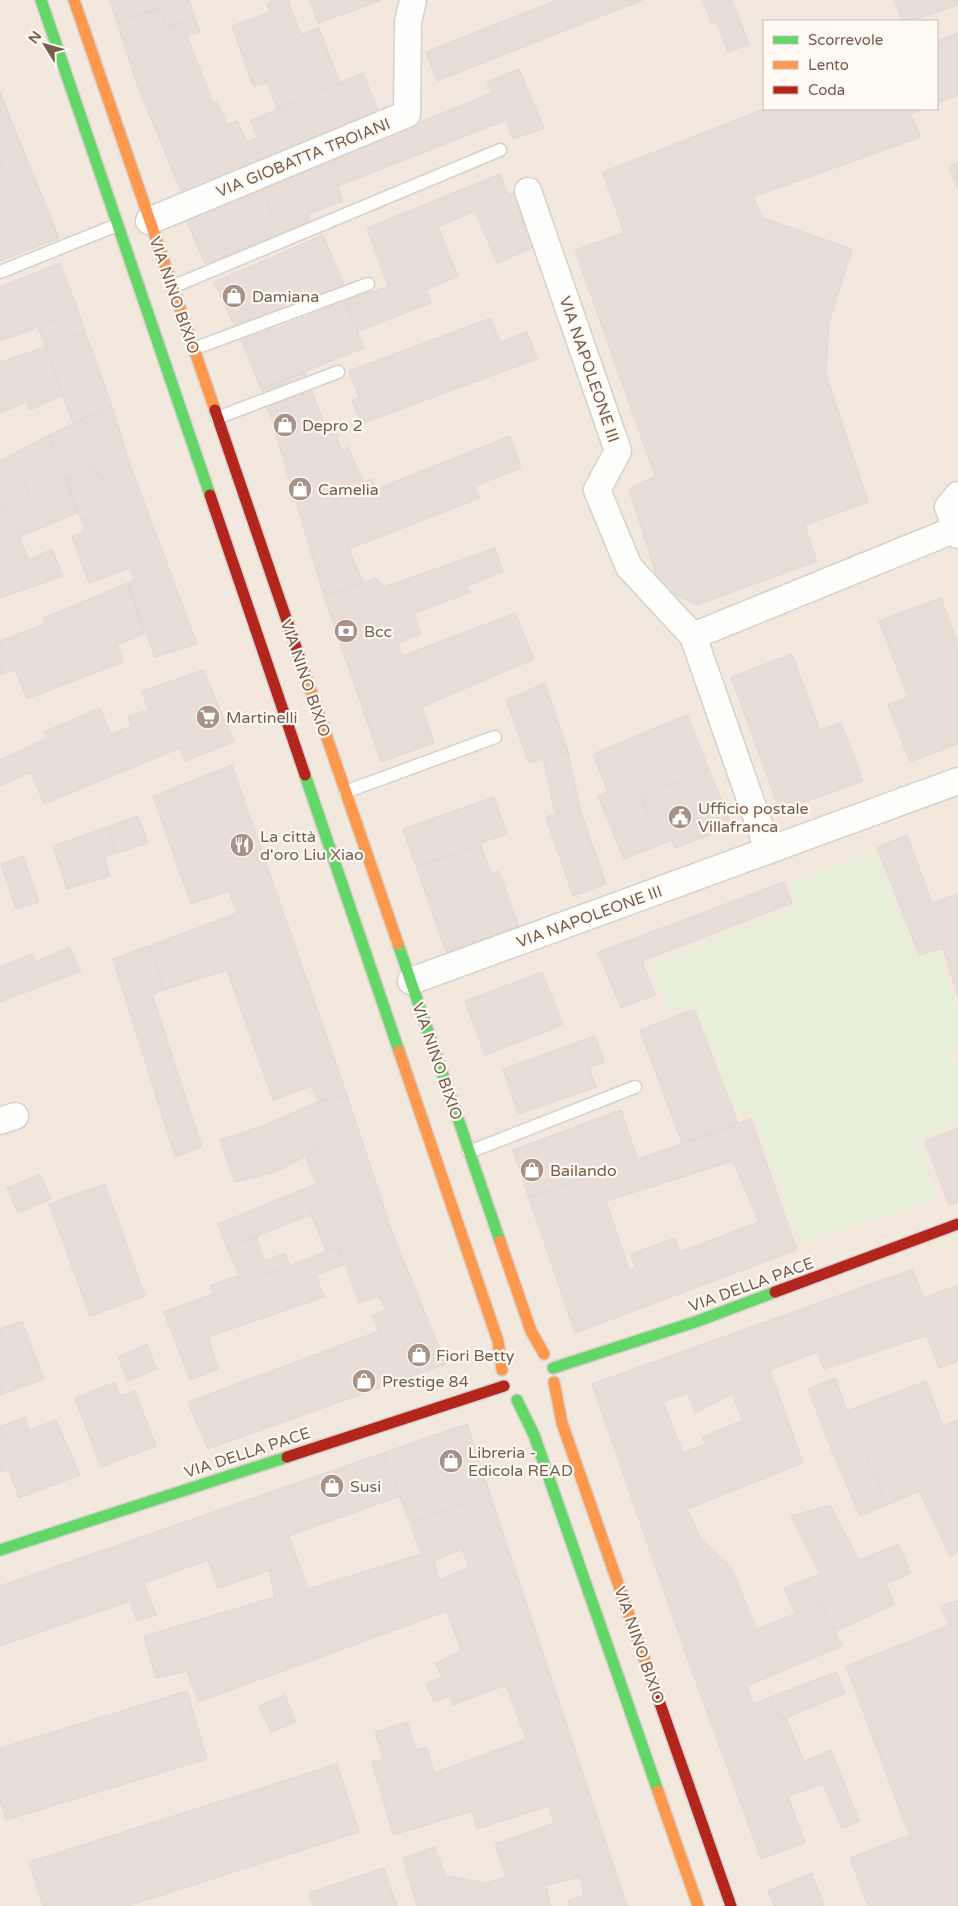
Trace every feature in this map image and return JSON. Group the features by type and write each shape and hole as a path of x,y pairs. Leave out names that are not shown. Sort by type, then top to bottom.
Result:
{"street":[{"name":"VIA NINO BIXIO","path":"41,0 498,1341 504,1386 517,1400 534,1435 698,1906"},
{"name":"VIA NINO BIXIO","path":"74,0 531,1331 554,1368 554,1382 562,1423 731,1906"},
{"name":"VIA GIOBATTA TROIANI","path":"149,221 407,114 408,22 413,0"},
{"name":"VIA NAPOLEONE III","path":"528,191 618,451 598,490 629,567 692,636 768,850"},
{"path":"692,636 957,532 948,507 958,495"},
{"name":"VIA NAPOLEONE III","path":"410,981 958,781"},
{"name":"VIA DELLA PACE","path":"554,1368 698,1321 958,1224"},
{"path":"527,1349 544,1354"},
{"path":"502,1370 511,1355"},
{"path":"546,1395 554,1382"},
{"name":"VIA DELLA PACE","path":"0,1550 504,1386"},
{"path":"517,1400 532,1402"}],"lane":[{"path":"172,287 500,150"},
{"path":"0,272 117,225"},
{"path":"193,349 368,284"},
{"path":"217,418 338,372"},
{"path":"345,792 495,737"},
{"path":"469,1152 635,1087"}],"shaded area":[{"path":"0,0 958,0 958,1906 0,1906"}],"green space":[{"path":"875,852 914,956 938,953 958,1016 958,1042 949,1047 958,1069 958,1120 915,1139 938,1199 800,1242 753,1111 738,1113 694,1002 670,1011 651,965 797,908 788,883"}],"building":[{"path":"110,0 189,0 195,18 167,28 159,8 117,23"},
{"path":"277,0 288,0 301,35 319,28 340,83 277,109 268,83 253,86 232,26 270,12 267,4"},
{"path":"310,0 380,0 380,1 318,23"},
{"path":"558,0 629,0 630,5 508,53 496,24"},
{"path":"629,0 643,0 630,5"},
{"path":"703,0 732,0 749,44 728,52 717,22 712,24"},
{"path":"895,0 958,0 958,5 913,20 902,20"},
{"path":"159,8 167,28 195,18 200,32 187,36 213,103 217,102 227,124 237,121 247,142 258,137 250,121 363,73 380,116 183,196 138,87 117,23"},
{"path":"496,24 508,53 437,81 426,52"},
{"path":"958,33 958,95 938,103 938,41"},
{"path":"519,69 526,86 495,99 487,82"},
{"path":"526,86 544,128 513,139 506,120 338,186 343,201 308,214 311,221 280,234 260,187 492,93 495,99"},
{"path":"0,91 10,117 0,121"},
{"path":"763,109 920,110 910,114 921,137 753,197 763,218 852,249 829,323 826,374 868,502 805,525 817,561 697,605 660,587 629,489 655,476 575,250 624,233 603,172"},
{"path":"10,117 27,159 0,171 0,121"},
{"path":"27,159 59,238 0,261 0,171"},
{"path":"958,162 958,189 949,166"},
{"path":"500,174 508,195 517,192 535,247 497,263 475,211 438,227 458,276 426,290 431,303 358,331 345,301 388,287 367,228"},
{"path":"260,187 280,234 205,264 185,217"},
{"path":"323,235 344,285 320,296 316,289 269,313 250,267"},
{"path":"60,263 78,310 18,335 0,340 0,287"},
{"path":"250,267 269,313 235,327 214,282"},
{"path":"345,301 364,348 261,389 242,342"},
{"path":"78,310 85,332 45,347 38,327"},
{"path":"269,313 275,329 242,342 235,327"},
{"path":"491,318 500,342 527,332 537,359 361,424 352,400 359,398 349,371"},
{"path":"85,332 112,406 73,423 45,347"},
{"path":"45,347 63,395 30,410 26,402 0,413 0,362"},
{"path":"305,372 314,397 270,414 261,389"},
{"path":"314,397 328,433 335,430 341,450 348,447 363,482 372,479 376,489 510,436 521,468 475,486 480,498 349,549 363,582 324,596 270,414"},
{"path":"112,406 130,465 100,480 95,468 66,481 49,435"},
{"path":"49,435 66,481 31,499 13,454"},
{"path":"13,454 31,499 66,481 77,513 19,537 8,509 0,512 0,461"},
{"path":"130,465 146,507 117,519 111,507 81,520 66,481 95,468 100,480"},
{"path":"111,507 117,519 146,507 197,644 155,657 128,583 134,580 130,568 89,583 72,537 85,531 81,520"},
{"path":"8,509 29,560 52,549 63,576 0,598 0,512"},
{"path":"495,548 503,572 467,586 471,592 413,614 421,634 398,643 402,656 515,613 534,659 422,707 434,743 381,762 324,596 376,578 384,587"},
{"path":"128,583 145,633 117,645 123,662 27,699 15,669 0,675 0,641 45,624 43,618"},
{"path":"941,598 958,644 958,744 910,762 888,705 908,697 879,621"},
{"path":"792,654 820,731 841,722 863,781 780,811 731,677"},
{"path":"203,670 234,742 185,761 180,748 44,804 31,772 52,759 131,726 128,716 148,710 142,691"},
{"path":"545,683 568,752 529,763 506,700"},
{"path":"100,708 111,735 52,759 31,772 0,786 0,760 47,738 44,732"},
{"path":"687,715 709,770 641,796 648,814 611,828 598,796 608,792 593,754"},
{"path":"568,752 580,808 555,813 543,758"},
{"path":"232,765 347,1095 318,1102 312,1086 273,1100 227,970 164,990 149,946 237,913 229,891 191,904 153,796"},
{"path":"709,770 732,826 675,848 672,840 624,859 611,828 648,814 641,796"},
{"path":"494,797 507,834 480,843 481,846 416,866 403,829"},
{"path":"579,806 606,884 573,896 546,817"},
{"path":"138,816 148,843 116,853 107,827"},
{"path":"107,827 116,853 104,857 110,876 67,889 53,846"},
{"path":"907,835 932,903 958,894 958,997 943,948 919,955 877,847"},
{"path":"481,846 491,874 499,871 519,927 446,952 416,866"},
{"path":"23,856 39,902 16,909 1,864"},
{"path":"784,882 792,903 642,961 655,995 621,1008 598,952"},
{"path":"149,946 164,990 152,994 202,1147 175,1157 113,959"},
{"path":"69,947 81,971 0,1002 0,967 32,954 35,962"},
{"path":"542,972 563,1025 485,1055 465,1001"},
{"path":"694,1009 738,1123 682,1143 640,1030"},
{"path":"595,1036 604,1062 589,1067 596,1087 518,1114 503,1069"},
{"path":"347,1095 391,1229 418,1296 386,1311 379,1296 359,1303 339,1247 326,1251 301,1190 316,1184 306,1158 319,1149 299,1110 318,1102"},
{"path":"299,1110 319,1149 276,1172 235,1182 220,1140 263,1126"},
{"path":"621,1110 638,1160 529,1198 513,1150"},
{"path":"751,1119 797,1250 575,1333 529,1198","holes":["733,1161 759,1222 680,1252 675,1238 631,1254 636,1269 629,1270 606,1201"]},
{"path":"958,1128 958,1202 949,1205 925,1141"},
{"path":"40,1174 51,1199 18,1213 7,1188"},
{"path":"105,1184 145,1296 90,1316 49,1204"},
{"path":"301,1190 312,1214 227,1248 218,1224"},
{"path":"256,1237 265,1261 285,1253 289,1265 213,1295 210,1286 239,1275 227,1248"},
{"path":"339,1247 345,1264 316,1275 324,1297 208,1337 218,1369 190,1380 164,1312"},
{"path":"913,1269 923,1298 958,1285 958,1361 939,1368 927,1335 824,1369 817,1352 770,1370 803,1463 687,1509 700,1537 732,1568 756,1629 821,1604 842,1646 747,1686 753,1704 771,1697 781,1720 786,1718 804,1761 831,1750 859,1821 842,1828 823,1784 788,1796 805,1843 761,1859 689,1663 592,1384","holes":["688,1393 695,1413 732,1394 743,1420 703,1437 705,1444 683,1453 663,1402"]},
{"path":"418,1296 446,1364 208,1449 188,1402 379,1331 372,1316"},
{"path":"22,1321 44,1379 0,1395 0,1329"},
{"path":"147,1344 156,1369 128,1381 118,1357"},
{"path":"835,1378 847,1411 926,1381 943,1426 958,1420 958,1552 950,1556 919,1491 887,1505 858,1437 831,1448 808,1389"},
{"path":"115,1382 120,1396 135,1391 156,1446 101,1467 75,1398"},
{"path":"25,1417 29,1430 0,1440 0,1427"},
{"path":"56,1420 80,1475 19,1498 9,1470 0,1472 0,1440"},
{"path":"467,1424 490,1494 410,1523 383,1453"},
{"path":"858,1437 887,1505 860,1516 831,1448"},
{"path":"383,1453 400,1496 289,1536 298,1561 218,1588 208,1560 144,1583 156,1615 137,1621 130,1601 0,1646 0,1586"},
{"path":"490,1494 627,1906 569,1906 568,1901 584,1895 580,1877 546,1885 551,1906 417,1906 403,1858 435,1847 445,1876 487,1883 506,1877 495,1844 554,1823 549,1806 477,1829 472,1811 393,1835 372,1762 383,1759 375,1732 407,1722 416,1750 427,1747 434,1773 526,1739 506,1685 453,1705 436,1663 461,1651 447,1611 198,1702 187,1671 156,1678 144,1636 275,1597 269,1571 298,1561 308,1589 421,1554 410,1523","holes":["462,1549 469,1567 439,1580 434,1561"]},
{"path":"830,1505 859,1560 898,1544 911,1573 886,1584 895,1604 836,1631 821,1604 795,1614 784,1588 820,1574 791,1516"},
{"path":"958,1600 958,1622 949,1626 941,1606"},
{"path":"958,1622 958,1822 911,1840 846,1666"},
{"path":"836,1672 845,1693 781,1720 771,1697"},
{"path":"442,1677 450,1696 434,1702 426,1684"},
{"path":"187,1691 207,1759 6,1820 0,1800 0,1748"},
{"path":"285,1695 296,1722 271,1732 259,1706"},
{"path":"337,1764 359,1832 128,1906 43,1906 29,1862"},
{"path":"958,1822 958,1906 868,1906 850,1858 909,1835 911,1840"},
{"path":"384,1868 397,1906 313,1906 309,1893"},
{"path":"812,1873 824,1906 774,1906 768,1891"}],"traffic: fast":[{"path":"41,0 210,495"},
{"path":"305,775 399,1051"},
{"path":"398,944 500,1241"},
{"path":"553,1368 698,1321 775,1292"},
{"path":"517,1400 534,1435 658,1791"},
{"path":"0,1550 287,1457"}],"traffic: slow":[{"path":"74,0 215,410"},
{"path":"302,665 398,944"},
{"path":"399,1051 498,1341 502,1370"},
{"path":"500,1241 531,1331 544,1354"},
{"path":"554,1382 562,1423 657,1695"},
{"path":"658,1791 698,1906"}],"traffic: jam":[{"path":"215,410 302,665"},
{"path":"210,495 305,775"},
{"path":"775,1292 958,1224"},
{"path":"287,1457 504,1386"},
{"path":"657,1695 731,1906"}],"place":[{"name":"Damiana","path":"234,296"},
{"name":"Depro 2","path":"285,425"},
{"name":"Camelia","path":"300,489"},
{"name":"Bcc","path":"346,631"},
{"name":"Martinelli","path":"208,717"},
{"name":"Ufficio postale Villafranca","path":"680,817"},
{"name":"La città d'oro Liu Xiao","path":"242,845"},
{"name":"Bailando","path":"532,1170"},
{"name":"Fiori Betty","path":"419,1355"},
{"name":"Prestige 84","path":"364,1381"},
{"name":"Libreria - Edicola READ","path":"451,1461"},
{"name":"Susi","path":"332,1486"}]}
